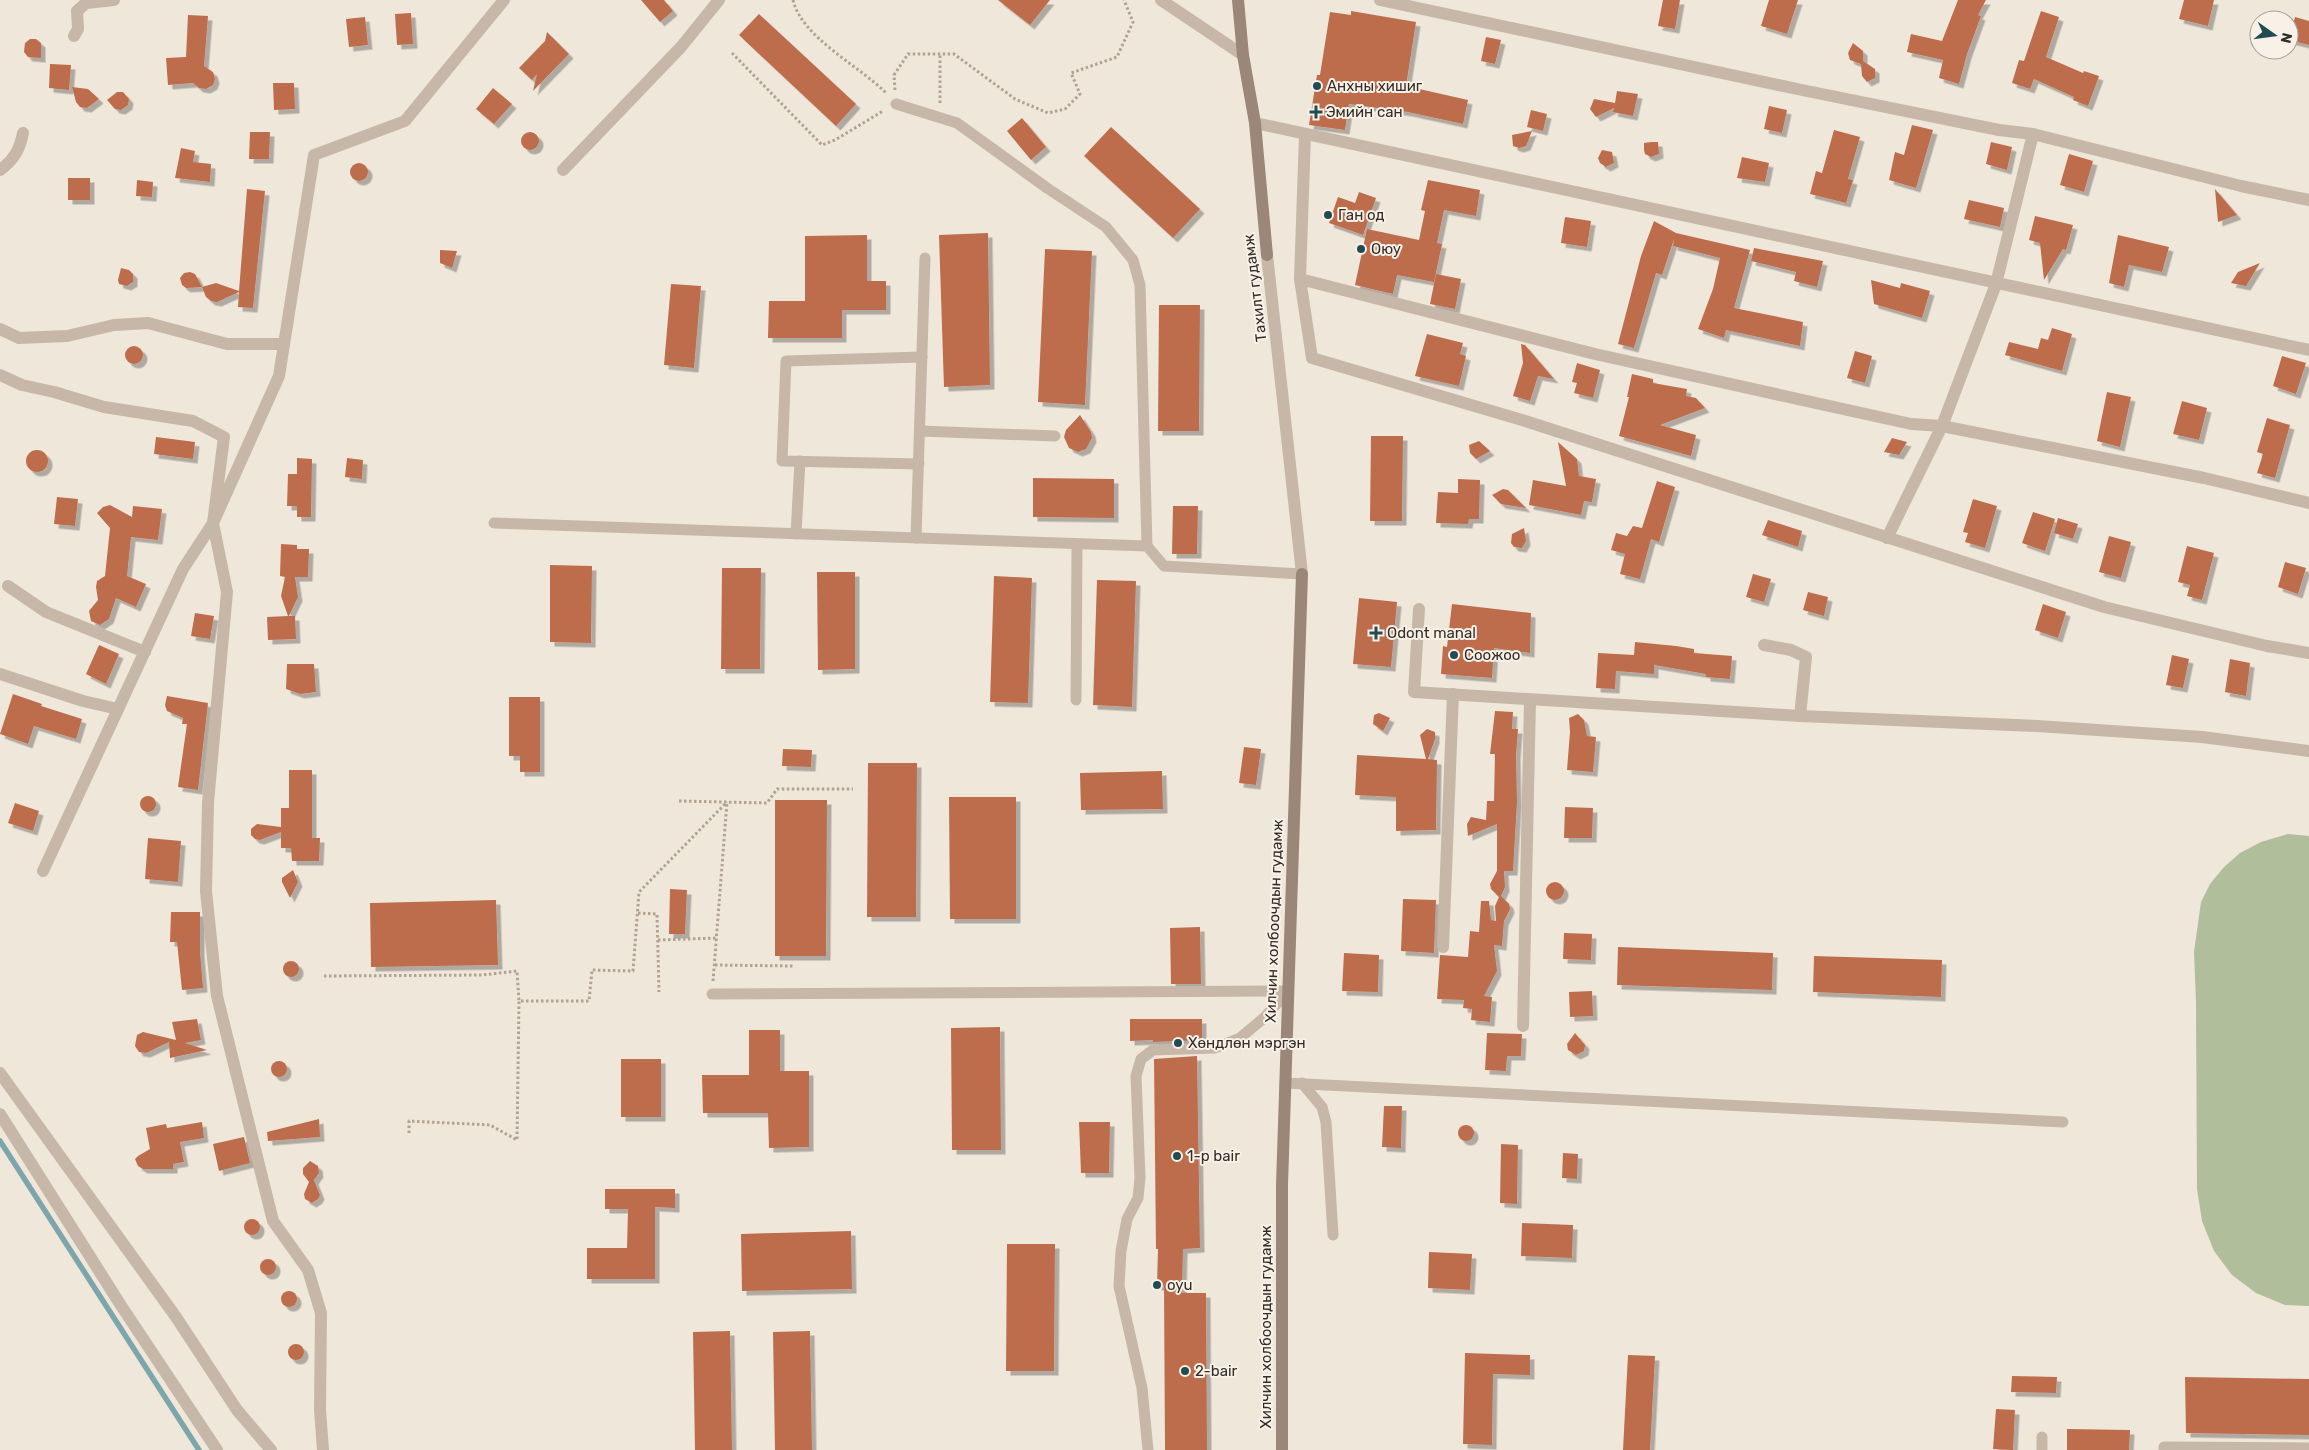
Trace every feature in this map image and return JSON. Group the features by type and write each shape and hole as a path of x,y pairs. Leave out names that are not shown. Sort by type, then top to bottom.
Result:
{"main road":[{"name":"Тахилт гудамж","path":"1238,0 1243,55 1254,123 1267,254"},
{"name":"Хилчин холбоочдын гудамж","path":"1282,1450 1282,1185 1302,574"}],"street":[{"path":"74,36 78,29 77,11 86,3 114,0"},
{"path":"43,870 183,569 213,523 279,376 314,155 405,122 504,0"},
{"path":"563,170 681,47 719,0"},
{"path":"1161,0 1243,55"},
{"path":"1380,0 1802,90 1999,130 2033,134 2241,186 2309,200"},
{"path":"1254,123 1996,284 2084,300 2309,350"},
{"path":"0,170 10,163 20,148 23,133"},
{"path":"1887,538 1942,426 1996,284 2033,134"},
{"path":"1305,135 1300,279 1312,358 1522,420 2104,607 2267,646 2309,653"},
{"name":"Тахилт гудамж","path":"1267,254 1302,574"},
{"path":"1300,279 1595,354 1911,424 1942,426 2204,478 2309,503"},
{"path":"0,329 19,338 67,336 114,325 148,324 227,344 284,344"},
{"path":"0,375 22,385 54,392 104,407 193,420 224,437 213,523 227,592 208,803 206,891 217,996 273,1221 308,1270 321,1313 320,1410 323,1450"},
{"path":"8,586 46,612 145,652"},
{"path":"1419,609 1414,692 1800,716 2036,726 2202,737 2309,751"},
{"path":"1764,645 1791,650 1806,657 1800,716"},
{"path":"0,674 83,701 118,709"},
{"path":"1443,947 1453,694"},
{"path":"1523,1026 1527,912 1530,700"},
{"path":"0,1073 176,1317 237,1410 271,1450"},
{"path":"0,1114 120,1304 217,1450"}],"lane":[{"path":"896,104 957,123 1047,188 1106,227 1132,260 1140,285 1146,546 1164,566 1302,574"},
{"path":"916,538 925,258"},
{"path":"919,464 782,461 786,361 922,357"},
{"path":"920,431 1054,436"},
{"path":"796,534 800,461"},
{"path":"494,523 1146,546"},
{"path":"1076,700 1077,544"},
{"path":"712,994 1288,991"},
{"path":"1148,1450 1142,1388 1119,1286 1122,1243 1127,1219 1138,1198 1140,1178 1136,1076 1141,1059 1153,1050 1215,1048 1240,1038 1265,1017 1288,991"},
{"path":"1285,1082 2062,1122"},
{"path":"1302,1083 1322,1108 1326,1122 1333,1235"},
{"path":"2042,1437 2042,1450"},
{"path":"2164,1450 2164,1447 2309,1448"}],"path":[{"path":"793,0 795,9 807,29 878,85 896,104"},
{"path":"896,104 894,75 908,54 954,54 1015,99 1048,113 1065,110 1080,94 1071,73 1117,57 1133,22 1124,0"},
{"path":"732,52 822,145 835,140 896,104"},
{"path":"940,54 940,117"},
{"path":"679,800 767,803 777,789 853,789"},
{"path":"519,1001 589,1001 592,970 633,971 639,892 727,802"},
{"path":"712,994 727,802"},
{"path":"638,913 657,914 659,992"},
{"path":"658,940 716,938"},
{"path":"714,965 794,966"},
{"path":"324,976 482,975 517,971 519,1001 516,1140 490,1126 409,1121 409,1133"}],"green space":[{"path":"2288,834 2309,836 2309,1306 2285,1305 2256,1293 2232,1275 2214,1251 2202,1221 2197,1189 2194,952 2201,902 2210,884 2224,867 2240,853 2261,842"}],"building":[{"path":"641,0 664,0 673,11 660,22"},
{"path":"998,0 1050,0 1030,25"},
{"path":"1663,0 1680,0 1675,29 1658,26"},
{"path":"1769,0 1798,0 1787,34 1761,26"},
{"path":"1958,0 1986,0 1978,15 1981,16 1967,54 1959,84 1939,78 1943,60 1907,52 1911,34 1942,41"},
{"path":"2184,0 2214,0 2208,26 2179,19"},
{"path":"1351,11 1416,22 1406,86 1468,100 1463,124 1408,112 1349,104 1345,130 1309,125 1317,75 1320,75 1330,12 1351,15"},
{"path":"2041,11 2059,17 2046,57 2083,73 2084,71 2099,76 2088,106 2073,100 2074,97 2034,79 2030,89 2012,83 2019,60 2024,61"},
{"path":"411,13 413,44 397,45 395,14"},
{"path":"759,14 856,104 836,126 739,35"},
{"path":"188,15 208,16 204,66 213,72 215,79 213,85 206,89 199,88 193,83 168,85 166,58 186,57"},
{"path":"365,17 368,45 349,47 346,19"},
{"path":"2299,18 2309,21 2309,45 2299,42"},
{"path":"547,32 569,54 533,91 537,74 532,80 519,68 545,41"},
{"path":"1486,37 1501,40 1495,64 1481,61"},
{"path":"30,39 36,39 41,43 41,58 28,57 24,52 25,43"},
{"path":"1853,43 1863,51 1863,61 1875,69 1875,78 1867,82 1862,76 1861,64 1850,60 1848,53"},
{"path":"50,64 71,65 69,90 49,88"},
{"path":"273,83 294,83 295,109 274,110"},
{"path":"72,87 88,89 99,99 87,108 80,107 76,102"},
{"path":"493,88 512,104 494,124 476,109"},
{"path":"1617,91 1638,94 1633,116 1613,112 1614,108 1596,117 1590,109 1594,99 1615,103"},
{"path":"117,92 123,92 129,99 128,105 121,110 115,109 107,100"},
{"path":"1769,106 1787,110 1782,133 1764,129"},
{"path":"1531,110 1547,114 1543,131 1527,127"},
{"path":"1022,118 1046,147 1031,160 1007,131"},
{"path":"1912,125 1933,130 1916,188 1889,180 1895,152 1904,155"},
{"path":"1111,127 1200,209 1173,238 1084,156"},
{"path":"1834,130 1860,137 1848,179 1853,180 1846,203 1810,194 1816,171 1822,173"},
{"path":"1532,131 1526,146 1519,148 1513,146 1512,135"},
{"path":"250,132 270,132 269,159 249,159"},
{"path":"526,132 534,132 539,137 537,148 526,150 521,145 521,137"},
{"path":"1658,142 1659,154 1651,157 1645,154 1644,143"},
{"path":"1991,142 2012,147 2007,170 1986,164"},
{"path":"181,148 195,151 193,162 211,164 210,182 175,178"},
{"path":"1602,150 1612,152 1614,163 1606,167 1600,163 1598,158"},
{"path":"2069,154 2093,161 2084,192 2060,185"},
{"path":"1742,157 1769,163 1765,182 1737,178"},
{"path":"359,163 366,165 368,172 366,179 359,181 352,179 350,172 352,165"},
{"path":"68,178 90,178 90,200 68,200"},
{"path":"137,180 153,182 152,197 136,196"},
{"path":"1428,180 1480,190 1476,216 1444,210 1437,243 1442,244 1434,282 1397,275 1393,294 1355,285 1367,229 1419,240 1425,211 1421,210"},
{"path":"247,189 265,191 253,308 238,307 239,292 217,302 211,301 206,297 202,287 216,283 239,291"},
{"path":"2215,189 2237,215 2218,222"},
{"path":"1359,192 1376,198 1363,235 1329,223 1338,197 1355,203"},
{"path":"1969,200 2004,208 2000,227 1964,219"},
{"path":"2035,216 2073,225 2066,250 2063,249 2044,280 2040,243 2029,240"},
{"path":"1565,217 1591,221 1587,247 1561,243"},
{"path":"1654,221 1676,233 1750,250 1734,308 1803,322 1800,346 1726,330 1724,338 1698,329 1713,289 1720,258 1673,246 1674,239 1662,275 1656,273 1634,348 1618,344 1641,256"},
{"path":"988,233 990,385 944,387 939,235"},
{"path":"867,235 867,281 886,281 886,310 842,310 842,338 768,338 769,301 805,301 805,236"},
{"path":"2118,235 2169,247 2162,272 2129,265 2124,287 2109,283"},
{"path":"1754,248 1823,261 1817,287 1794,281 1796,272 1751,261"},
{"path":"1045,249 1092,251 1085,405 1038,402"},
{"path":"440,250 457,251 452,268 440,263"},
{"path":"2260,263 2246,286 2231,283 2238,272"},
{"path":"121,268 129,270 133,274 133,282 127,286 119,284"},
{"path":"190,272 195,274 202,287 186,288 182,285 180,278 184,273"},
{"path":"1436,274 1461,279 1455,309 1430,304"},
{"path":"1871,280 1900,288 1901,283 1930,291 1922,318 1874,304"},
{"path":"671,284 701,286 694,368 664,365"},
{"path":"1159,305 1200,305 1199,431 1158,431"},
{"path":"2052,328 2072,334 2062,371 2005,355 2009,342 2038,349 2041,338 2048,340"},
{"path":"1427,334 1463,343 1460,354 1466,356 1459,386 1415,376"},
{"path":"1521,344 1525,345 1554,379 1538,376 1530,401 1513,396 1523,363"},
{"path":"134,346 140,349 143,355 140,361 134,364 128,361 125,355 128,349"},
{"path":"1855,351 1872,356 1865,383 1847,378"},
{"path":"2282,356 2306,363 2296,394 2273,386"},
{"path":"1577,363 1600,370 1593,398 1574,393 1577,383 1572,382"},
{"path":"1632,374 1653,379 1653,383 1687,389 1686,396 1696,398 1705,408 1660,425 1696,435 1691,456 1619,436 1629,397 1627,397"},
{"path":"2107,392 2131,397 2120,447 2097,441"},
{"path":"2182,401 2207,408 2199,440 2173,434"},
{"path":"1080,415 1091,432 1092,438 1086,449 1078,452 1069,448 1064,437 1066,430"},
{"path":"2267,418 2290,425 2275,478 2257,473 2263,454 2257,452"},
{"path":"1371,436 1403,436 1402,521 1370,521"},
{"path":"156,437 195,442 193,459 154,454"},
{"path":"1892,438 1907,442 1899,455 1884,452"},
{"path":"1479,441 1490,451 1476,459 1470,453 1469,445"},
{"path":"1558,442 1577,459 1579,476 1596,479 1592,502 1584,501 1581,515 1529,505 1533,480 1566,486"},
{"path":"37,450 45,453 48,461 45,469 37,472 29,469 26,461 29,453"},
{"path":"297,458 312,459 311,517 297,517 297,506 287,506 288,474 297,474"},
{"path":"347,458 363,460 362,479 345,477"},
{"path":"1033,478 1114,479 1114,518 1033,517"},
{"path":"1458,479 1480,480 1479,519 1469,519 1468,524 1436,523 1438,492 1458,493"},
{"path":"1657,481 1675,487 1659,542 1651,539 1640,579 1620,574 1625,554 1611,550 1616,533 1627,536 1633,526 1642,528"},
{"path":"1503,489 1508,490 1526,508 1501,504 1492,495"},
{"path":"57,497 78,499 75,526 54,524"},
{"path":"1973,499 1997,506 1985,548 1965,542 1968,533 1963,532"},
{"path":"110,505 132,517 133,506 162,509 158,540 131,537 127,576 146,584 136,607 116,598 109,619 100,625 91,621 89,611 98,600 97,581 105,576 110,528 97,513 103,507"},
{"path":"1173,506 1198,506 1197,554 1172,554"},
{"path":"2033,512 2055,519 2045,551 2022,543"},
{"path":"2058,518 2078,524 2073,539 2054,533"},
{"path":"1768,520 1802,531 1798,547 1762,535"},
{"path":"1524,528 1526,541 1522,548 1514,547 1511,543 1512,534"},
{"path":"2109,536 2131,542 2121,578 2099,572"},
{"path":"281,544 297,545 297,549 309,549 308,577 295,577 298,597 289,616 295,616 296,639 268,640 267,617 288,616 281,596 285,577 280,576"},
{"path":"2187,546 2214,553 2202,600 2187,596 2190,585 2178,582"},
{"path":"2285,562 2306,568 2298,594 2278,587"},
{"path":"550,565 592,566 591,643 550,642"},
{"path":"722,568 761,568 760,669 721,669"},
{"path":"817,572 855,572 855,669 818,670"},
{"path":"1753,574 1771,579 1764,602 1746,597"},
{"path":"994,576 1032,578 1028,703 990,702"},
{"path":"1097,580 1136,581 1132,707 1093,705"},
{"path":"1808,592 1828,597 1824,616 1803,610"},
{"path":"1359,598 1397,602 1391,667 1353,664"},
{"path":"1452,604 1531,613 1530,653 1494,648 1492,678 1441,674 1443,646 1447,647"},
{"path":"2043,604 2066,612 2058,638 2035,630"},
{"path":"195,613 214,616 210,639 191,636"},
{"path":"1635,642 1694,649 1694,653 1732,656 1730,679 1706,677 1706,674 1654,665 1654,674 1616,671 1615,689 1596,688 1598,653 1634,655"},
{"path":"99,645 119,654 106,684 86,674"},
{"path":"2172,655 2189,659 2183,688 2166,685"},
{"path":"2230,659 2250,663 2246,696 2225,692"},
{"path":"287,664 314,664 316,692 300,694 286,689"},
{"path":"13,694 42,704 41,706 82,719 76,739 34,726 28,744 0,734"},
{"path":"167,696 208,703 198,790 178,787 187,724 182,724 183,718 167,711 165,705"},
{"path":"509,697 540,697 540,772 520,772 520,756 509,756"},
{"path":"1495,711 1513,712 1512,729 1518,729 1516,755 1517,802 1513,871 1504,871 1505,887 1501,896 1509,904 1510,909 1504,921 1502,946 1494,945 1497,971 1484,996 1492,997 1490,1022 1471,1020 1472,1009 1463,1008 1464,1000 1437,999 1440,955 1468,957 1470,931 1479,932 1481,901 1489,901 1491,920 1496,921 1495,906 1499,897 1491,889 1490,884 1497,871 1497,824 1468,836 1467,824 1471,817 1486,820 1487,801 1494,801 1495,754 1490,754"},
{"path":"1379,713 1390,718 1383,731 1373,724 1374,715"},
{"path":"1578,714 1584,720 1587,736 1596,737 1593,772 1567,770 1570,732 1569,718"},
{"path":"1427,729 1435,732 1435,739 1428,759 1437,760 1436,830 1396,831 1396,797 1355,795 1357,755 1426,759 1420,735"},
{"path":"1244,747 1261,749 1256,785 1239,783"},
{"path":"783,749 812,750 811,767 782,766"},
{"path":"868,763 917,763 916,917 867,917"},
{"path":"289,770 312,770 312,838 320,838 319,861 292,861 291,848 281,848 281,832 260,840 255,839 251,835 251,829 257,824 281,827 281,808 289,808"},
{"path":"1162,771 1163,809 1081,810 1080,773"},
{"path":"145,796 151,796 156,801 154,810 145,812 140,807 140,801"},
{"path":"949,797 1016,797 1016,919 950,919"},
{"path":"775,800 827,800 826,956 775,956"},
{"path":"15,803 39,811 33,831 8,823"},
{"path":"1565,807 1593,808 1592,838 1564,838"},
{"path":"148,838 181,841 178,882 145,879"},
{"path":"293,870 298,882 290,898 282,878"},
{"path":"1555,882 1561,885 1564,891 1561,897 1555,900 1549,897 1546,891 1549,885"},
{"path":"670,889 687,890 685,934 669,934"},
{"path":"1403,899 1436,900 1434,953 1401,951"},
{"path":"496,900 498,965 371,967 370,903"},
{"path":"171,912 200,912 200,952 203,988 182,990 177,942 170,942"},
{"path":"1200,927 1201,984 1171,984 1170,928"},
{"path":"1564,933 1592,934 1591,960 1563,959"},
{"path":"1618,947 1773,953 1772,990 1617,985"},
{"path":"1344,953 1379,955 1378,992 1342,991"},
{"path":"1814,956 1942,960 1941,997 1813,992"},
{"path":"288,961 294,961 299,966 297,975 288,977 283,972 283,966"},
{"path":"1592,991 1593,1016 1570,1017 1569,992"},
{"path":"197,1019 201,1040 185,1043 207,1050 170,1058 169,1042 146,1053 139,1052 135,1046 137,1035 143,1032 176,1040 172,1022"},
{"path":"1130,1019 1202,1019 1202,1040 1130,1041"},
{"path":"1000,1027 1001,1150 952,1150 951,1028"},
{"path":"749,1030 780,1030 780,1071 809,1071 809,1147 769,1148 768,1113 703,1113 702,1075 749,1075"},
{"path":"1487,1033 1522,1034 1521,1056 1507,1056 1506,1071 1485,1070"},
{"path":"1575,1033 1585,1045 1584,1051 1576,1055 1568,1050 1567,1044"},
{"path":"1197,1056 1200,1248 1183,1249 1182,1293 1206,1293 1207,1450 1165,1450 1164,1286 1157,1286 1154,1059"},
{"path":"621,1059 661,1059 661,1117 621,1117"},
{"path":"276,1061 282,1061 287,1066 285,1075 276,1077 271,1072 271,1066"},
{"path":"1384,1106 1402,1106 1401,1148 1382,1147"},
{"path":"319,1119 320,1137 268,1141 267,1132"},
{"path":"202,1122 204,1138 180,1142 184,1162 173,1164 173,1169 143,1169 138,1166 135,1159 150,1149 146,1128 166,1124 167,1128"},
{"path":"1079,1122 1110,1122 1109,1173 1081,1173"},
{"path":"1466,1125 1474,1133 1466,1141 1458,1133"},
{"path":"244,1137 250,1163 219,1171 213,1144"},
{"path":"1501,1144 1518,1145 1517,1204 1500,1203"},
{"path":"1563,1153 1578,1154 1577,1179 1562,1178"},
{"path":"310,1161 318,1166 319,1173 314,1180 320,1195 312,1203 305,1199 304,1194 309,1182 303,1174 303,1168"},
{"path":"605,1189 675,1189 675,1208 655,1207 655,1279 587,1279 587,1248 627,1248 628,1209 605,1209"},
{"path":"249,1219 255,1219 260,1224 258,1233 249,1235 244,1230 244,1224"},
{"path":"1522,1223 1573,1225 1572,1258 1521,1256"},
{"path":"851,1231 852,1289 742,1291 741,1234"},
{"path":"1007,1244 1055,1244 1054,1371 1006,1371"},
{"path":"1429,1252 1472,1254 1470,1290 1428,1288"},
{"path":"265,1259 271,1259 276,1264 274,1273 265,1275 260,1270 260,1264"},
{"path":"286,1291 292,1291 297,1296 295,1305 286,1307 281,1302 281,1296"},
{"path":"730,1331 732,1450 695,1450 693,1332"},
{"path":"810,1331 812,1450 775,1450 773,1332"},
{"path":"296,1344 302,1346 304,1352 302,1358 296,1360 290,1358 288,1352 290,1346"},
{"path":"1465,1353 1530,1355 1530,1375 1493,1374 1492,1445 1463,1444"},
{"path":"1628,1355 1655,1356 1650,1450 1623,1450"},
{"path":"2012,1376 2057,1377 2056,1393 2011,1392"},
{"path":"2185,1377 2309,1379 2309,1435 2186,1433"},
{"path":"1996,1409 2015,1410 2013,1450 1993,1449"},
{"path":"2067,1429 2130,1430 2129,1450 2067,1450"}],"waterway":[{"path":"0,1141 199,1450"}],"place":[{"name":"Анхны хишиг","path":"1317,86"},
{"name":"Эмийн сан","path":"1316,112"},
{"name":"Ган од","path":"1328,215"},
{"name":"Оюу","path":"1361,249"},
{"name":"Odont manal","path":"1376,633"},
{"name":"Соожоо","path":"1454,655"},
{"name":"Хөндлөн мэргэн","path":"1178,1043"},
{"name":"1-p bair","path":"1177,1156"},
{"name":"oyu","path":"1157,1285"},
{"name":"2-bair","path":"1185,1371"}]}
